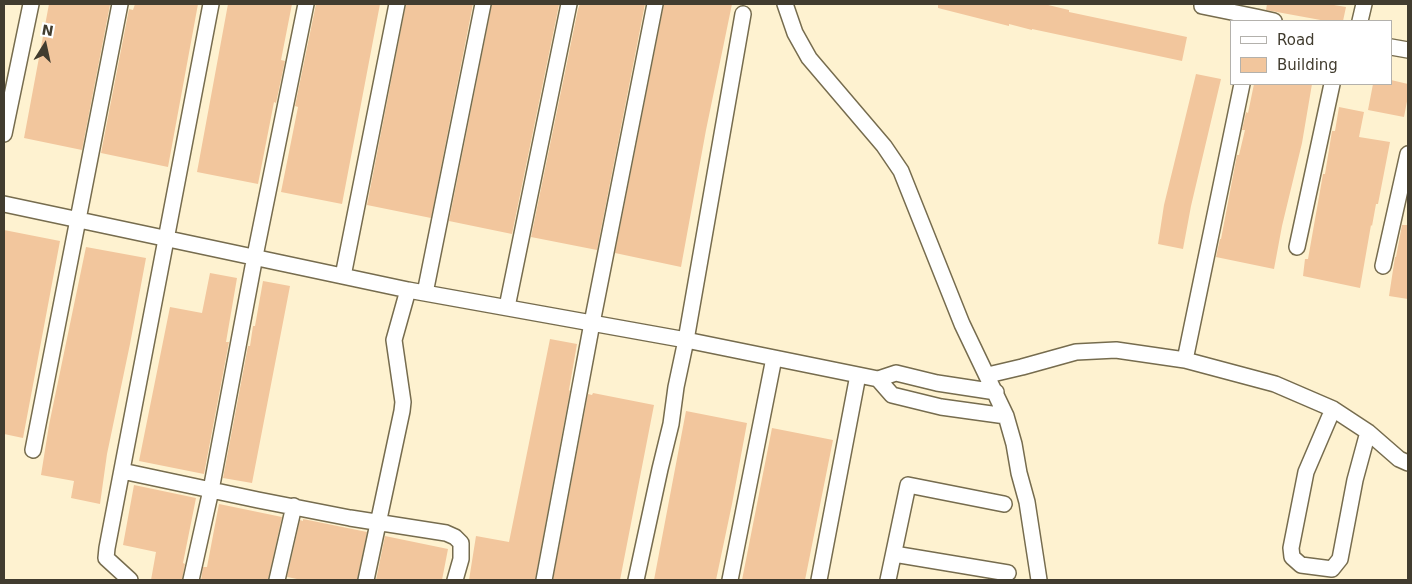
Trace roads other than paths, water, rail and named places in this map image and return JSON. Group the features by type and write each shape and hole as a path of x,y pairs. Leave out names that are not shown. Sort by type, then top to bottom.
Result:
{"street":[{"path":"4,134 31,4"},
{"path":"33,450 120,4"},
{"path":"130,580 106,558 210,4"},
{"path":"191,580 211,490 255,256 306,4"},
{"path":"343,276 397,4"},
{"path":"425,293 483,4"},
{"path":"508,307 569,4"},
{"path":"544,580 655,4"},
{"path":"786,4 795,33 809,58 884,146 901,172 962,324 1006,416 1014,444 1019,474 1028,502 1039,580"},
{"path":"1360,20 1364,4"},
{"path":"1202,6 1255,19"},
{"path":"636,580 671,424 743,14"},
{"path":"1392,47 1408,50"},
{"path":"1185,360 1242,85"},
{"path":"1297,247 1332,85"},
{"path":"1383,266 1408,154"},
{"path":"4,204 408,290 686,340 878,379 896,373 937,383 996,392"},
{"path":"366,580 402,411 403,402 394,340 408,290"},
{"path":"988,375 1022,368 1076,352 1116,350 1185,360 1275,384 1333,409 1368,432 1399,459 1408,463"},
{"path":"730,580 774,358"},
{"path":"819,580 858,375"},
{"path":"878,379 892,395 941,407 1006,416"},
{"path":"1333,409 1306,472 1291,548 1292,557 1301,565 1332,569 1340,559 1357,472 1368,432"},
{"path":"122,471 258,500 446,533 455,537 461,543 461,559 455,580"},
{"path":"888,580 908,485 1004,504"},
{"path":"277,580 294,506"},
{"path":"894,554 1008,573"}]}
